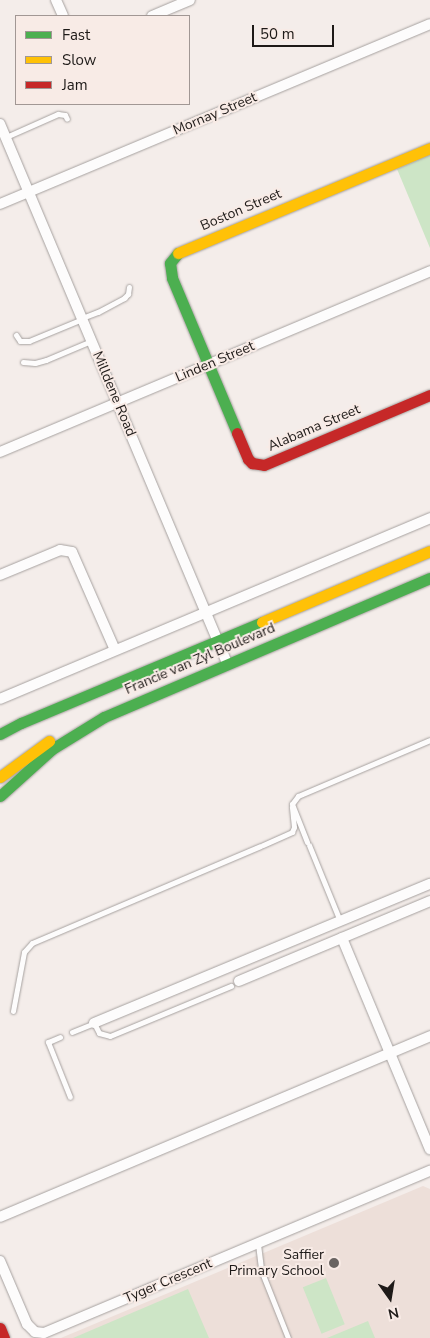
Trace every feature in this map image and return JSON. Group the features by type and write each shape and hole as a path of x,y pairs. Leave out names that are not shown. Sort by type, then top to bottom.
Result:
{"main road":[{"name":"Boston Street","path":"209,365 172,278 170,264 172,258 430,148"},
{"name":"Alabama Street","path":"209,365 248,459 258,466 430,395"},
{"name":"Francie van Zyl Boulevard","path":"0,734 430,551"},
{"name":"Francie van Zyl Boulevard","path":"0,796 34,763 63,740 104,717 142,699 430,578"},
{"path":"0,777 24,758 68,729 101,712 142,699"},
{"path":"0,1328 4,1338"}],"street":[{"path":"56,0 63,15"},
{"path":"154,15 190,0"},
{"name":"Mornay Street","path":"0,204 430,24"},
{"name":"Milldene Road","path":"0,124 227,663"},
{"name":"Linden Street","path":"0,452 430,271"},
{"path":"0,699 430,518"},
{"path":"0,575 60,550 72,552 115,650"},
{"path":"94,1023 430,884"},
{"path":"235,984 430,901"},
{"path":"342,938 430,1149"},
{"path":"0,1217 430,1036"},
{"name":"Tyger Crescent","path":"0,1261 27,1324 36,1332 44,1333 430,1171"}],"lane":[{"path":"6,137 58,114 64,115 67,119"},
{"path":"16,335 20,340 29,341 98,312 124,298 128,294 129,287"},
{"path":"23,362 35,363 46,360 91,340"},
{"path":"14,1011 24,952 32,942 292,832 294,827 292,804 301,794 430,740"},
{"path":"292,804 340,922"},
{"path":"72,1032 94,1023 99,1033 110,1036 235,984"},
{"path":"60,1037 48,1042 70,1097"},
{"path":"258,1244 260,1270 288,1338"}],"shaded area":[{"name":"Saffier Primary School","path":"423,1186 430,1189 430,1338 61,1338"}],"green space":[{"path":"430,155 430,248 397,169"},
{"path":"326,1278 345,1324 322,1334 303,1287"},
{"path":"188,1289 209,1338 73,1338"},
{"path":"368,1321 375,1338 327,1338"}],"traffic: fast":[{"path":"178,253 170,263 172,278 237,433"},
{"path":"0,796 52,749 104,717 430,578"},
{"path":"0,734 21,723 262,622"}],"traffic: slow":[{"path":"178,253 430,148"},
{"path":"262,622 430,551"},
{"path":"0,777 49,741"}],"traffic: jam":[{"path":"237,433 248,459 252,463 264,465 430,395"},
{"path":"0,1328 4,1338"}],"place":[{"name":"Saffier Primary School","path":"334,1263"}]}
